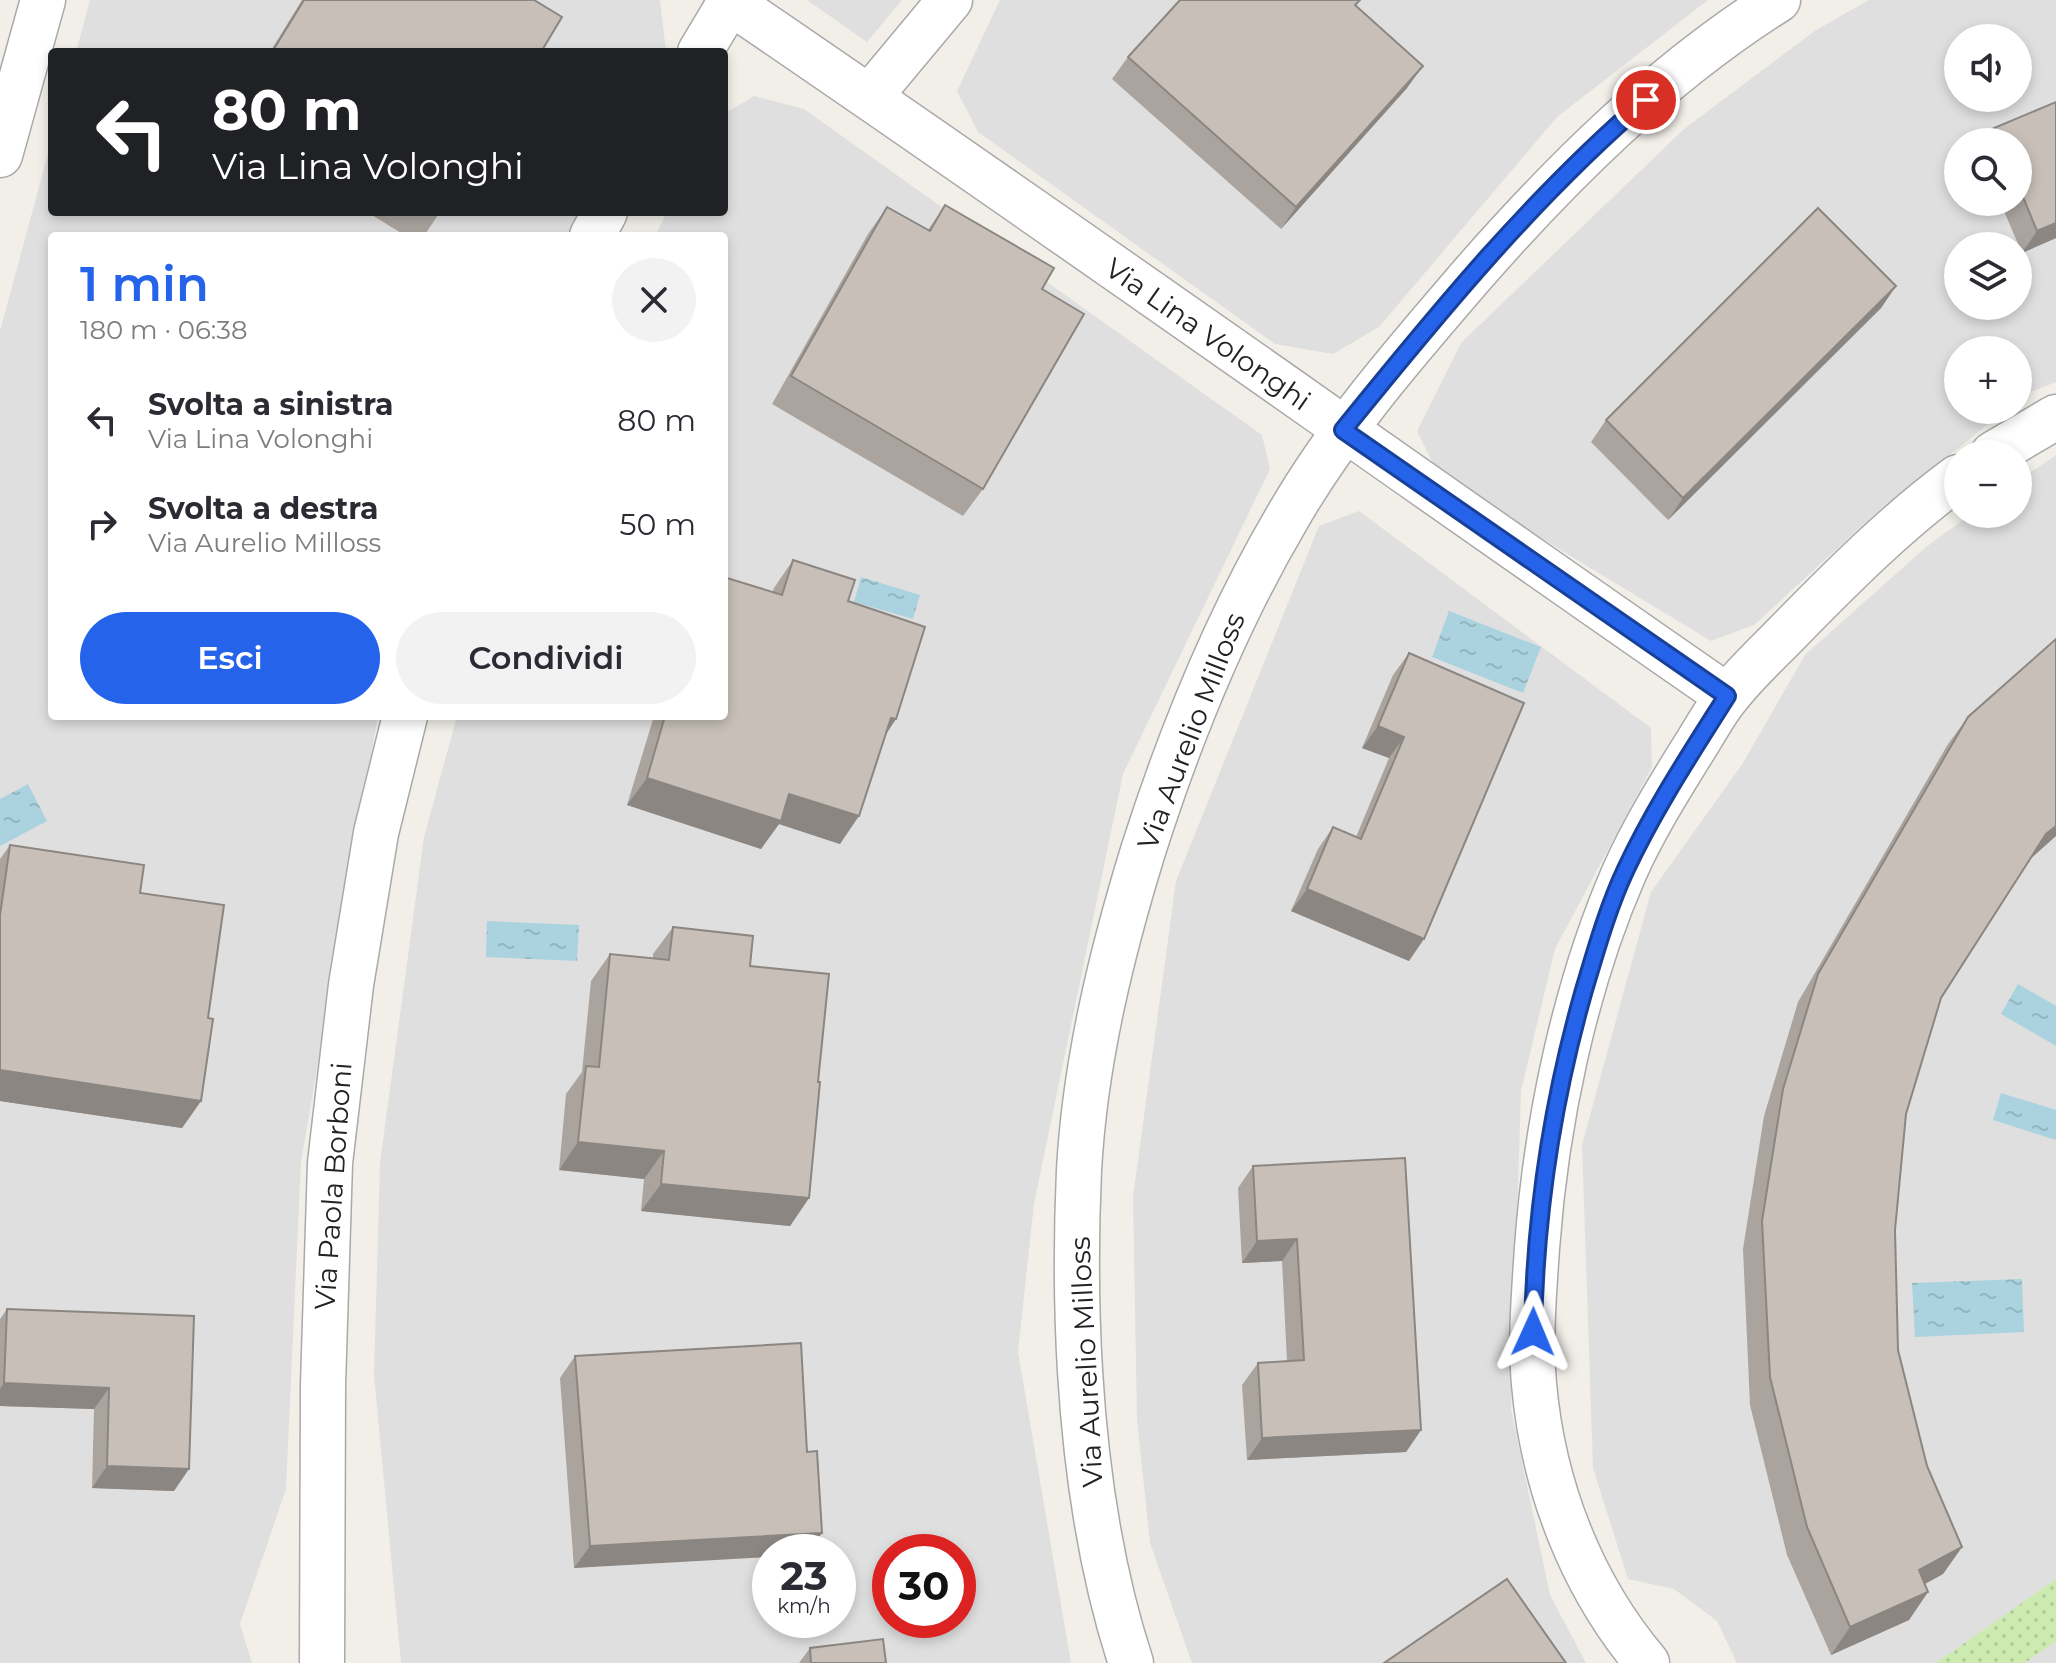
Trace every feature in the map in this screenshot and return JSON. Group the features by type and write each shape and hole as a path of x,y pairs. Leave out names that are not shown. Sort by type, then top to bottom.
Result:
{"street":[{"path":"0,155 43,0"},
{"path":"870,96 950,0"},
{"name":"Via Aurelio Milloss","path":"1131,1663 1108,1580 1097,1523 1081,1390 1079,1168 1094,1047 1115,946 1167,778 1202,687 1239,605 1288,515 1343,430 1419,336 1505,237 1582,159 1666,82 1778,0"},
{"path":"702,48 729,1"},
{"name":"Via Lina Volonghi","path":"729,1 870,96 1727,696"},
{"path":"2017,440 2056,417"},
{"path":"1647,1663 1625,1637 1582,1564 1544,1447 1534,1384 1534,1287 1540,1203 1573,1028 1601,934 1625,871 1675,778 1727,696 1883,538 1944,488"},
{"name":"Via Paola Borboni","path":"322,1663 323,1385 330,1163 351,985 374,848 404,720"}],"shaded area":[{"path":"90,0 660,0 666,48 77,48"},
{"path":"807,0 902,0 867,42"},
{"path":"1000,0 1708,0 1557,117 1379,327 1333,354 1275,344 978,132 957,91"},
{"path":"1869,0 2056,0 2056,382 2032,392 2032,336 1944,336 1944,424 1988,424 1968,440 1944,440 1944,459 1876,513 1754,625 1711,641 1440,477 1417,431 1461,343 1684,129 1816,30"},
{"path":"754,96 804,109 1262,435 1270,469 1123,774 1034,1204 1018,1352 1071,1663 401,1663 374,1375 380,1163 424,837 456,720 728,720 728,232 657,232 665,216 728,216 728,112"},
{"path":"48,154 48,216 580,216 571,232 48,232 48,720 377,720 301,1162 286,1489 240,1624 252,1663 0,1663 0,331"},
{"path":"2056,455 2056,1663 1737,1663 1717,1621 1674,1589 1628,1579 1593,1468 1582,1145 1651,892 1743,763 1805,655 1926,547 1952,528 2032,528 2032,471"},
{"path":"1359,511 1651,728 1652,767 1555,949 1521,1091 1511,1409 1550,1595 1586,1663 1192,1663 1150,1543 1137,1420 1133,1197 1176,881 1319,526"}],"green space":[{"path":"2056,1579 2056,1641 2025,1663 1936,1663"}],"water":[{"path":"861,577 920,595 913,619 854,602"},
{"path":"1449,611 1541,647 1523,693 1432,657"},
{"path":"28,784 47,821 0,846 0,799"},
{"path":"487,921 579,925 577,961 486,957"},
{"path":"2018,984 2056,1006 2056,1046 2001,1014"},
{"path":"2001,1093 2056,1110 2056,1140 1993,1120"},
{"path":"2022,1279 2024,1332 1915,1337 1912,1283"}],"building":[{"path":"304,0 534,0 562,17 543,48 274,48"},
{"path":"1180,0 1360,0 1355,5 1423,66 1296,207 1128,57"},
{"path":"2056,102 2056,223 2037,231 2031,216 2032,128 1994,128"},
{"path":"945,205 1054,268 1042,289 1084,314 983,489 791,376 887,207 930,231"},
{"path":"1818,208 1896,286 1683,498 1606,420"},
{"path":"793,560 855,580 848,601 925,627 896,719 891,718 859,816 789,794 781,821 647,778 664,720 728,720 728,578 782,595"},
{"path":"2056,639 2056,826 2046,834 1941,998 1906,1114 1895,1230 1898,1350 1927,1466 1962,1547 1919,1570 1928,1592 1850,1627 1807,1527 1770,1377 1762,1221 1783,1089 1818,974 1968,717"},
{"path":"1409,653 1524,703 1424,939 1307,889 1333,827 1361,839 1404,737 1378,726"},
{"path":"10,845 144,865 140,893 224,905 208,1018 213,1019 201,1101 0,1070 0,915"},
{"path":"673,927 753,936 750,966 829,974 809,1198 661,1184 664,1151 578,1142 586,1066 599,1067 610,954 669,960"},
{"path":"1405,1158 1421,1430 1262,1438 1258,1363 1304,1360 1297,1239 1257,1241 1253,1166"},
{"path":"7,1309 194,1316 189,1469 107,1466 109,1388 4,1383"},
{"path":"801,1343 807,1452 817,1451 822,1533 752,1534 752,1537 590,1546 575,1356"},
{"path":"1507,1579 1566,1663 1384,1663"},
{"path":"883,1639 886,1663 811,1663 810,1648"}],"route":[{"path":"1533,1332 1540,1203 1555,1112 1573,1028 1597,946 1625,871 1675,778 1727,696 1343,430 1505,237 1646,100"}]}
